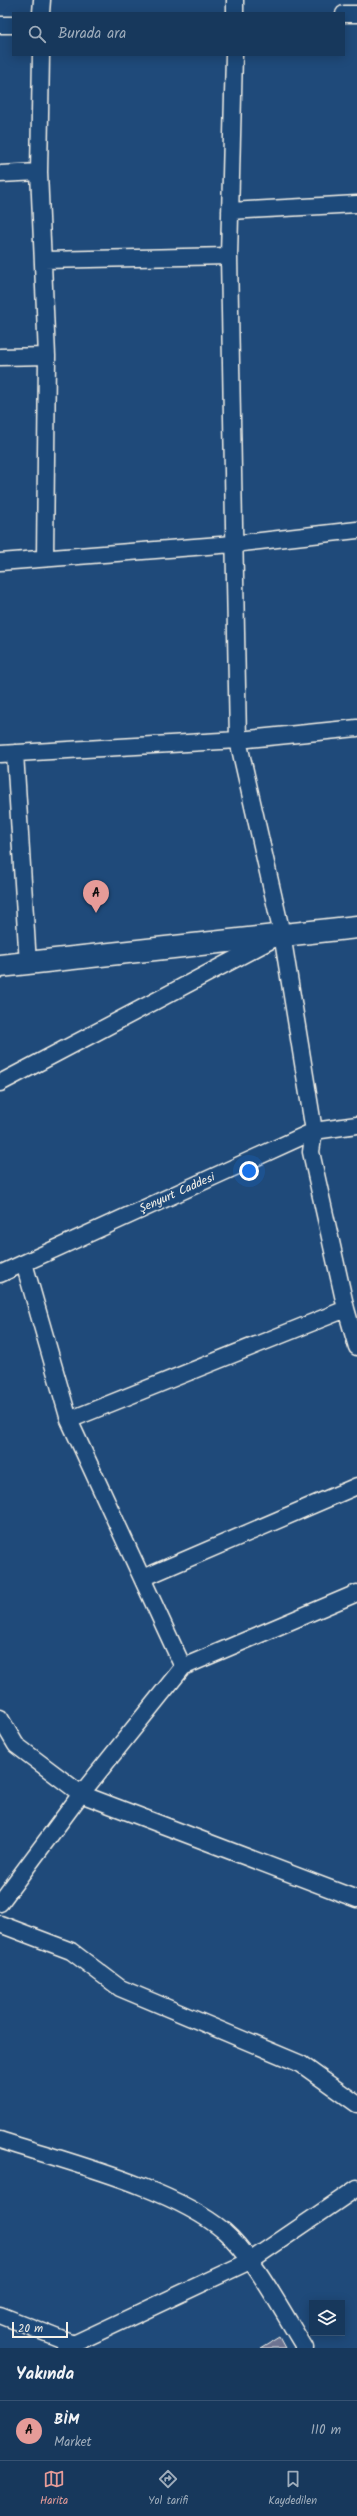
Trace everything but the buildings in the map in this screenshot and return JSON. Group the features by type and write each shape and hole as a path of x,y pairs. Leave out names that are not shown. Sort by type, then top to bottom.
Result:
{"street":[{"path":"42,0 42,12"},
{"path":"235,0 235,12"},
{"path":"345,14 357,14"},
{"path":"0,25 12,25"},
{"path":"41,56 40,172 46,356 44,558"},
{"path":"234,56 229,256 233,544 238,740 282,934 314,1131 312,1152 350,1291 346,1308 357,1347"},
{"path":"0,174 40,172"},
{"path":"230,211 357,204"},
{"path":"44,260 229,256"},
{"path":"0,357 46,356"},
{"path":"0,562 233,544 357,530"},
{"path":"28,964 8,753 238,740 357,728"},
{"path":"0,966 357,927"},
{"path":"0,1083 282,934"},
{"name":"Şenyurt Caddesi","path":"0,1274 314,1131 357,1125"},
{"path":"24,1263 69,1420 183,1667"},
{"path":"69,1420 346,1308"},
{"path":"143,1578 357,1486"},
{"path":"0,1903 81,1794 183,1667 357,1594"},
{"path":"0,1718 16,1745 81,1794 357,1899"},
{"path":"0,1924 71,1951 120,1988 301,2064 357,2104"},
{"path":"0,2140 109,2176 181,2204 224,2232 250,2261 305,2348"},
{"path":"0,2315 69,2346 250,2261 357,2188"}],"place":[{"name":"BİM","path":"96,913"}]}
